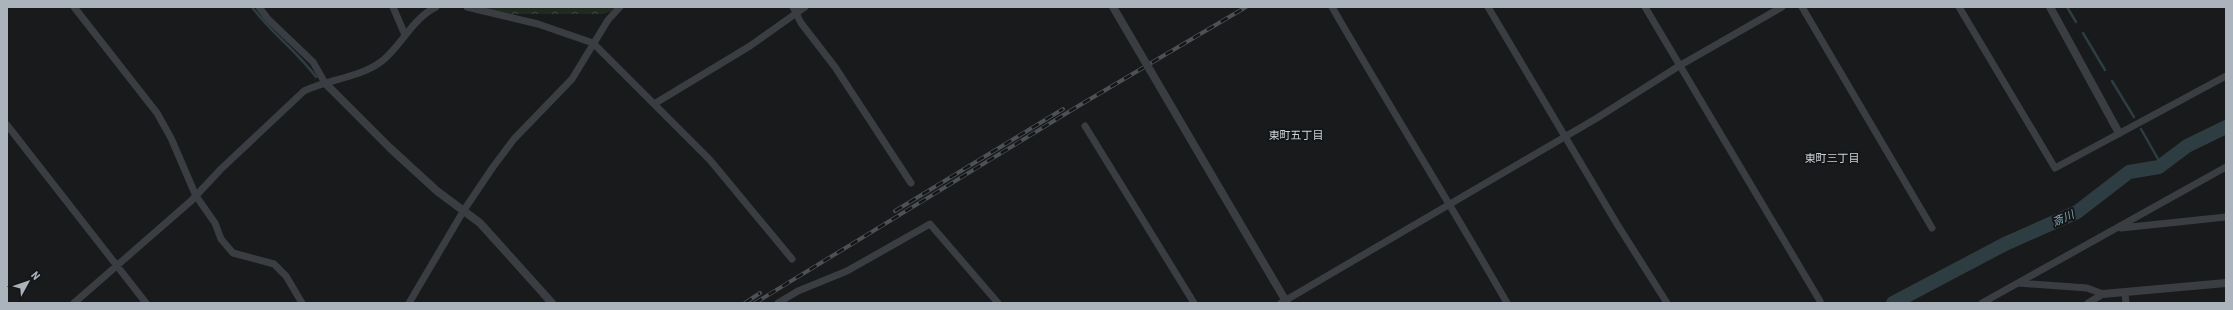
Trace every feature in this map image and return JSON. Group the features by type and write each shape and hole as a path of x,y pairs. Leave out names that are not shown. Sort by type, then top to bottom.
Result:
{"street":[{"path":"74,7 157,113 171,138 196,196 215,223 221,239 233,253 274,264 286,276 302,303"},
{"path":"260,7 268,19 313,62 325,83 396,154 438,191 480,223 552,303"},
{"path":"393,7 405,35"},
{"path":"74,303 196,196 221,169 304,91 371,68 383,61 405,35 436,7"},
{"path":"467,7 538,24 593,43 605,53 710,160 792,260"},
{"path":"409,303 464,210 514,139 572,79 608,20 620,7"},
{"path":"654,104 745,50 794,10 805,7"},
{"path":"1113,7 1285,302 1642,91 1679,66 1782,7"},
{"path":"1332,7 1390,107 1451,204 1507,303"},
{"path":"1488,7 1616,224 1667,303"},
{"path":"1645,7 1820,301"},
{"path":"1802,7 1932,228"},
{"path":"1959,7 2055,168 2226,76"},
{"path":"2050,7 2119,133"},
{"path":"794,10 801,23 835,67 911,183"},
{"path":"7,125 146,303"},
{"path":"1085,126 1194,303"},
{"path":"1988,302 2018,283 2226,167"},
{"path":"2117,228 2226,217"},
{"path":"778,303 798,291 847,271 930,224 998,303"},
{"path":"2018,283 2087,288 2103,294 2226,283"},
{"path":"2125,293 2126,303"},
{"path":"2088,303 2103,294"}],"green space":[{"path":"468,7 625,7 603,14 486,14"}],"waterway":[{"path":"252,7 316,77"},
{"path":"2067,7 2076,22"},
{"path":"2083,33 2105,70"},
{"path":"2112,81 2134,117"},
{"name":"斎川","path":"1893,303 2005,244 2077,212 2129,172 2159,167 2187,146 2226,127"},
{"path":"2141,129 2162,166"}],"railway":[{"path":"755,303 1080,105 1246,7"},
{"path":"895,211 1063,109"},
{"path":"745,303 760,293"}],"district":[{"name":"東町五丁目","path":"1296,135"},
{"name":"東町三丁目","path":"1832,158"}]}
